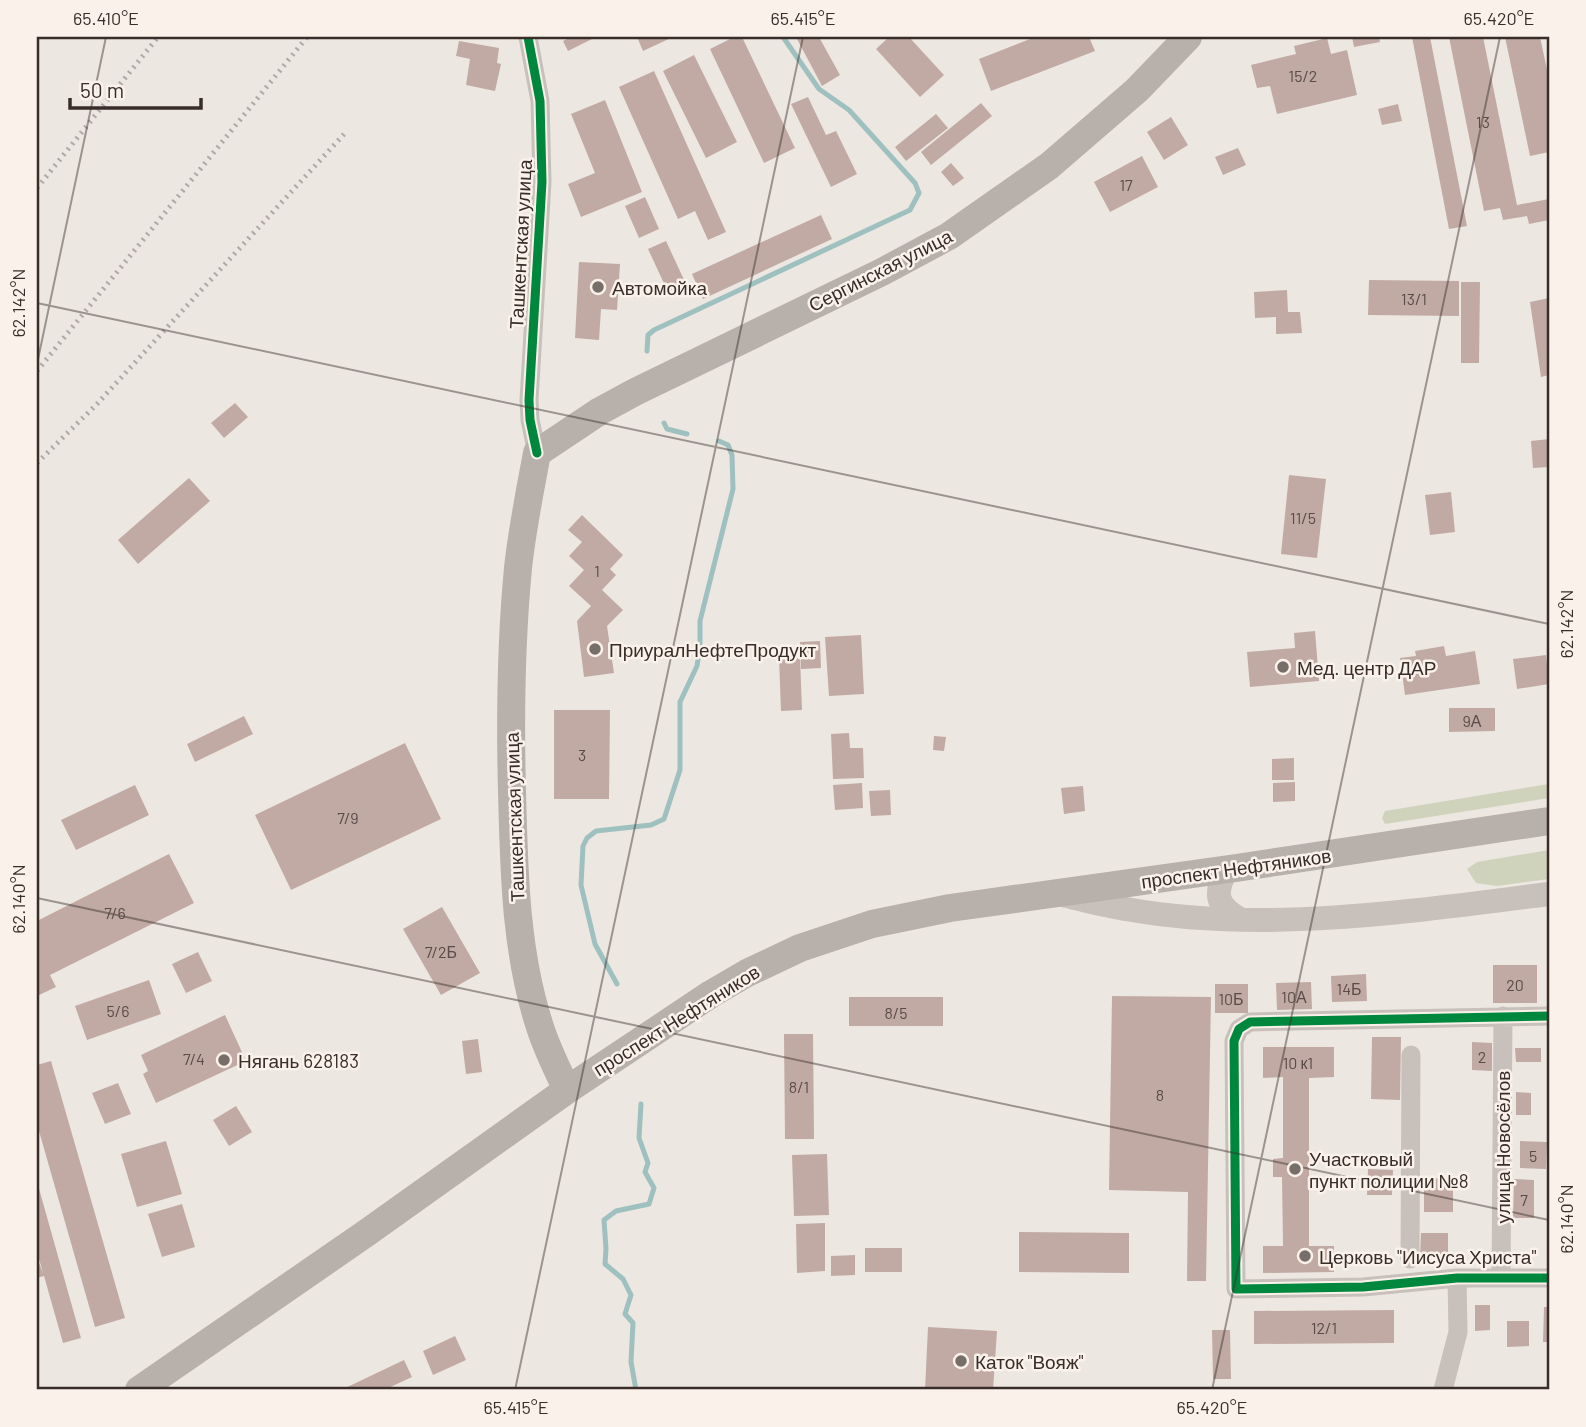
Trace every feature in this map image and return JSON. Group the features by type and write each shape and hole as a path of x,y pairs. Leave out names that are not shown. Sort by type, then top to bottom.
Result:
{"main road":[{"name":"Сергинская улица","path":"537,453 600,411 635,392 882,272 949,236 1069,150 1137,90 1188,37"},
{"name":"Ташкентская улица","path":"537,453 523,528 514,617 510,734 514,874 526,973 532,998 549,1053 567,1090"},
{"name":"проспект Нефтяников","path":"139,1390 567,1090 711,994 747,973 800,948 841,932 950,908 1549,821"}],"street":[{"name":"Ташкентская улица","path":"528,37 540,101 542,130 541,230 529,400 537,453"},
{"path":"1226,870 1219,884 1218,896 1224,910 1238,918"},
{"path":"1058,894 1127,910 1238,918 1380,915 1549,894"},
{"name":"улица Новосёлов","path":"1501,1277 1503,1016"},
{"path":"1549,1016 1250,1022 1239,1029 1234,1041 1236,1289 1363,1287 1457,1278 1549,1278"},
{"path":"1410,1259 1411,1055"},
{"path":"1443,1390 1458,1332 1457,1278"}],"green space":[{"path":"1549,784 1549,798 1385,824 1382,818 1385,811"},
{"path":"1549,850 1549,879 1497,886 1476,883 1467,869 1477,862"}],"building":[{"path":"571,37 596,37 568,51 563,41"},
{"path":"637,37 673,37 643,51"},
{"path":"734,37 742,37 795,148 764,163 710,49"},
{"path":"796,37 819,37 840,75 822,86"},
{"path":"889,37 909,37 944,75 920,97 876,49"},
{"path":"1035,37 1089,37 1095,51 991,91 979,59"},
{"path":"1352,37 1379,37 1380,42 1354,47"},
{"path":"1412,37 1430,37 1467,226 1449,229"},
{"path":"1449,37 1483,37 1517,205 1549,199 1549,220 1529,224 1527,216 1503,220 1500,208 1484,211"},
{"path":"1505,37 1540,37 1549,79 1549,152 1530,156"},
{"path":"1327,38 1331,54 1347,50 1357,95 1277,114 1270,86 1257,88 1251,65 1296,54 1294,46"},
{"path":"459,41 499,48 497,63 501,64 495,91 466,85 470,59 456,56"},
{"path":"694,55 737,142 706,158 663,71"},
{"path":"654,71 726,232 708,240 695,211 678,219 619,87"},
{"path":"808,97 826,135 836,131 857,174 831,187 791,104"},
{"path":"605,100 642,192 581,217 568,184 595,173 571,114"},
{"path":"981,103 992,116 931,165 921,152"},
{"path":"1398,104 1402,121 1382,125 1378,109"},
{"path":"936,114 948,128 906,161 895,147"},
{"path":"1171,117 1188,145 1164,160 1147,132"},
{"path":"1238,148 1246,165 1223,175 1215,157"},
{"path":"1142,156 1158,187 1110,212 1094,182"},
{"path":"951,163 964,178 953,186 941,172"},
{"path":"645,197 659,229 639,238 625,206"},
{"path":"821,215 832,239 703,299 692,274"},
{"path":"666,241 686,284 668,292 648,249"},
{"name":"Автомойка","path":"579,262 620,264 617,310 601,309 599,340 575,338"},
{"path":"1369,280 1459,281 1459,316 1368,315"},
{"path":"1461,282 1480,282 1479,363 1461,363"},
{"path":"1287,290 1288,312 1300,312 1302,333 1276,334 1276,317 1255,318 1254,292"},
{"path":"1549,298 1549,375 1541,377 1530,302"},
{"path":"235,403 248,417 224,438 211,423"},
{"path":"1549,439 1549,467 1533,468 1531,441"},
{"path":"1289,475 1326,479 1317,558 1281,554"},
{"path":"189,478 210,501 138,564 118,540"},
{"path":"1451,492 1455,532 1430,535 1425,495"},
{"path":"582,515 623,555 610,569 616,575 602,590 623,610 607,626 614,673 584,677 577,621 591,606 569,586 584,570 569,556 582,542 568,530"},
{"name":"Мед. центр ДАР","path":"1315,631 1319,681 1250,687 1247,652 1295,648 1294,633"},
{"path":"861,635 864,694 829,696 825,637"},
{"path":"820,641 821,668 801,669 800,642"},
{"path":"1444,646 1446,656 1475,651 1480,684 1405,695 1400,658 1416,656 1415,651"},
{"path":"1546,655 1549,684 1517,689 1513,659"},
{"path":"779,658 800,658 802,710 781,711"},
{"path":"1449,708 1495,708 1495,731 1449,732"},
{"path":"554,710 610,710 609,799 554,799"},
{"path":"244,716 253,734 195,762 187,744"},
{"path":"849,733 850,748 863,748 864,778 833,779 831,734"},
{"path":"934,736 946,737 944,751 933,750"},
{"path":"405,743 441,819 291,890 255,815"},
{"path":"1294,758 1294,780 1272,780 1272,759"},
{"path":"1295,782 1295,801 1273,802 1273,783"},
{"path":"862,783 863,808 835,810 833,785"},
{"path":"135,785 149,815 76,850 61,820"},
{"path":"1083,786 1085,811 1064,814 1061,788"},
{"path":"890,790 891,815 871,816 869,791"},
{"path":"169,854 194,903 50,975 56,987 37,996 37,921"},
{"path":"442,907 480,973 441,995 403,929"},
{"path":"198,952 212,981 186,993 172,964"},
{"path":"1493,965 1537,965 1537,1003 1493,1003"},
{"path":"1366,974 1367,1001 1332,1002 1331,976"},
{"path":"149,980 161,1014 87,1040 75,1006"},
{"path":"1311,982 1312,1009 1277,1010 1276,983"},
{"path":"1215,984 1248,984 1248,1013 1215,1013"},
{"path":"1112,996 1211,997 1206,1281 1187,1281 1188,1192 1109,1190"},
{"path":"849,997 943,997 943,1026 849,1026"},
{"path":"225,1015 246,1061 156,1103 143,1074 148,1071 141,1055"},
{"path":"784,1034 813,1034 814,1139 785,1139"},
{"path":"1372,1037 1401,1037 1400,1100 1371,1099"},
{"path":"478,1039 482,1072 466,1074 462,1041"},
{"path":"1472,1042 1492,1043 1492,1071 1472,1070"},
{"path":"1263,1047 1334,1047 1334,1077 1309,1078 1309,1246 1334,1246 1334,1272 1263,1273 1263,1246 1283,1246 1282,1177 1273,1177 1273,1159 1283,1158 1283,1077 1263,1078"},
{"path":"1515,1048 1541,1048 1541,1062 1516,1062"},
{"path":"51,1061 125,1318 95,1327 37,1124 37,1065"},
{"path":"118,1083 131,1114 105,1124 92,1093"},
{"path":"1516,1092 1531,1093 1531,1115 1516,1115"},
{"path":"236,1106 252,1132 229,1146 213,1120"},
{"path":"166,1141 182,1194 137,1207 121,1154"},
{"path":"1520,1141 1547,1142 1546,1169 1520,1168"},
{"path":"827,1154 829,1215 794,1216 792,1155"},
{"path":"1368,1169 1393,1170 1392,1195 1367,1195"},
{"path":"1424,1178 1453,1179 1453,1212 1424,1212"},
{"path":"1514,1179 1534,1180 1534,1218 1513,1218"},
{"path":"38,1185 81,1338 63,1343 44,1276 37,1278 37,1258 43,1273 37,1252"},
{"path":"182,1204 195,1247 162,1257 148,1214"},
{"path":"825,1223 825,1271 797,1273 796,1224"},
{"path":"1019,1232 1129,1233 1129,1273 1019,1272"},
{"path":"1421,1233 1448,1233 1448,1259 1420,1258"},
{"path":"865,1248 902,1248 902,1272 865,1272"},
{"path":"855,1255 855,1275 831,1276 831,1256"},
{"path":"1475,1305 1490,1305 1490,1330 1475,1331"},
{"path":"1544,1307 1549,1307 1549,1342 1543,1342"},
{"path":"1394,1310 1394,1343 1254,1344 1254,1311"},
{"path":"1507,1321 1529,1321 1529,1346 1507,1347"},
{"name":"Каток \"Вояж\"","path":"928,1327 997,1331 993,1390 925,1390"},
{"path":"1212,1330 1230,1330 1231,1379 1213,1379"},
{"path":"455,1336 466,1360 433,1375 423,1351"},
{"path":"404,1360 412,1377 384,1390 341,1390"}],"waterway":[{"path":"647,351 648,335 654,330 910,210 919,193 915,183 849,110 819,89 783,37"},
{"path":"664,423 667,429 687,434"},
{"path":"617,984 595,944 581,885 583,846 587,838 596,831 651,825 664,819 680,770 680,702 697,666 700,621 733,489 732,455 728,445 719,441"},
{"path":"636,1390 631,1362 633,1323 625,1314 631,1295 623,1279 605,1264 604,1220 616,1211 649,1204 654,1188 645,1172 648,1163 639,1138 641,1104"}],"railway":[{"path":"37,188 158,37"},
{"path":"37,371 307,37"},
{"path":"37,463 97,404 346,132"}],"cycle path":[{"path":"528,37 540,101 542,182 529,400 537,453"},
{"path":"1549,1016 1250,1022 1239,1029 1234,1041 1236,1289 1363,1287 1457,1278 1549,1278"}],"place":[{"name":"Автомойка","path":"598,287"},
{"name":"ПриуралНефтеПродукт","path":"595,649"},
{"name":"Мед. центр ДАР","path":"1283,667"},
{"name":"Нягань 628183","path":"224,1060"},
{"name":"Участковый пункт полиции №8","path":"1295,1169"},
{"name":"Церковь \"Иисуса Христа\"","path":"1305,1256"},
{"name":"Каток \"Вояж\"","path":"961,1361"}]}
